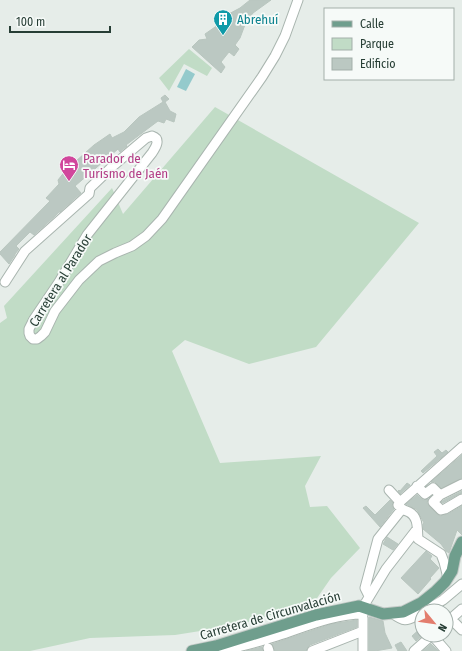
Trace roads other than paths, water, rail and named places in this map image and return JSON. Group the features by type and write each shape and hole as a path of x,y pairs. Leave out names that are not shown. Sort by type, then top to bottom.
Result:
{"main road":[{"name":"Carretera de Circunvalación","path":"192,651 216,646 316,615 358,606 363,613 383,614 403,612 421,603 436,591 448,578 457,566 455,556 462,542"}],"street":[{"name":"Carretera al Parador","path":"5,282 26,251 89,194 90,188 114,165 146,138 152,136 157,140 157,145 152,153 87,235 59,282 34,319 29,329 29,333 33,339 37,339 45,332 55,311 79,280 99,261 132,246 146,236 162,219 262,77 285,36 298,0"},
{"path":"369,596 365,588 378,539 401,505 417,486 462,447"},
{"path":"462,484 440,495 433,502 441,510 462,499"},
{"path":"417,486 425,494 433,488 440,495"},
{"path":"389,490 405,511 409,512 416,521 418,539 441,554 448,578"},
{"path":"363,651 363,613 369,596 386,569 417,529"},
{"path":"438,603 462,584"},
{"path":"454,616 462,609"},
{"path":"223,651 267,639 337,616 363,613"},
{"path":"392,613 401,620 406,620 414,616"},
{"path":"312,651 363,632"},
{"path":"414,651 423,643"},
{"path":"439,643 446,651"}],"water":[{"path":"186,69 195,74 186,91 177,87"}],"place":[{"name":"Abrehuí","path":"223,36"},
{"name":"Parador de Turismo de Jaén","path":"69,182"}]}
